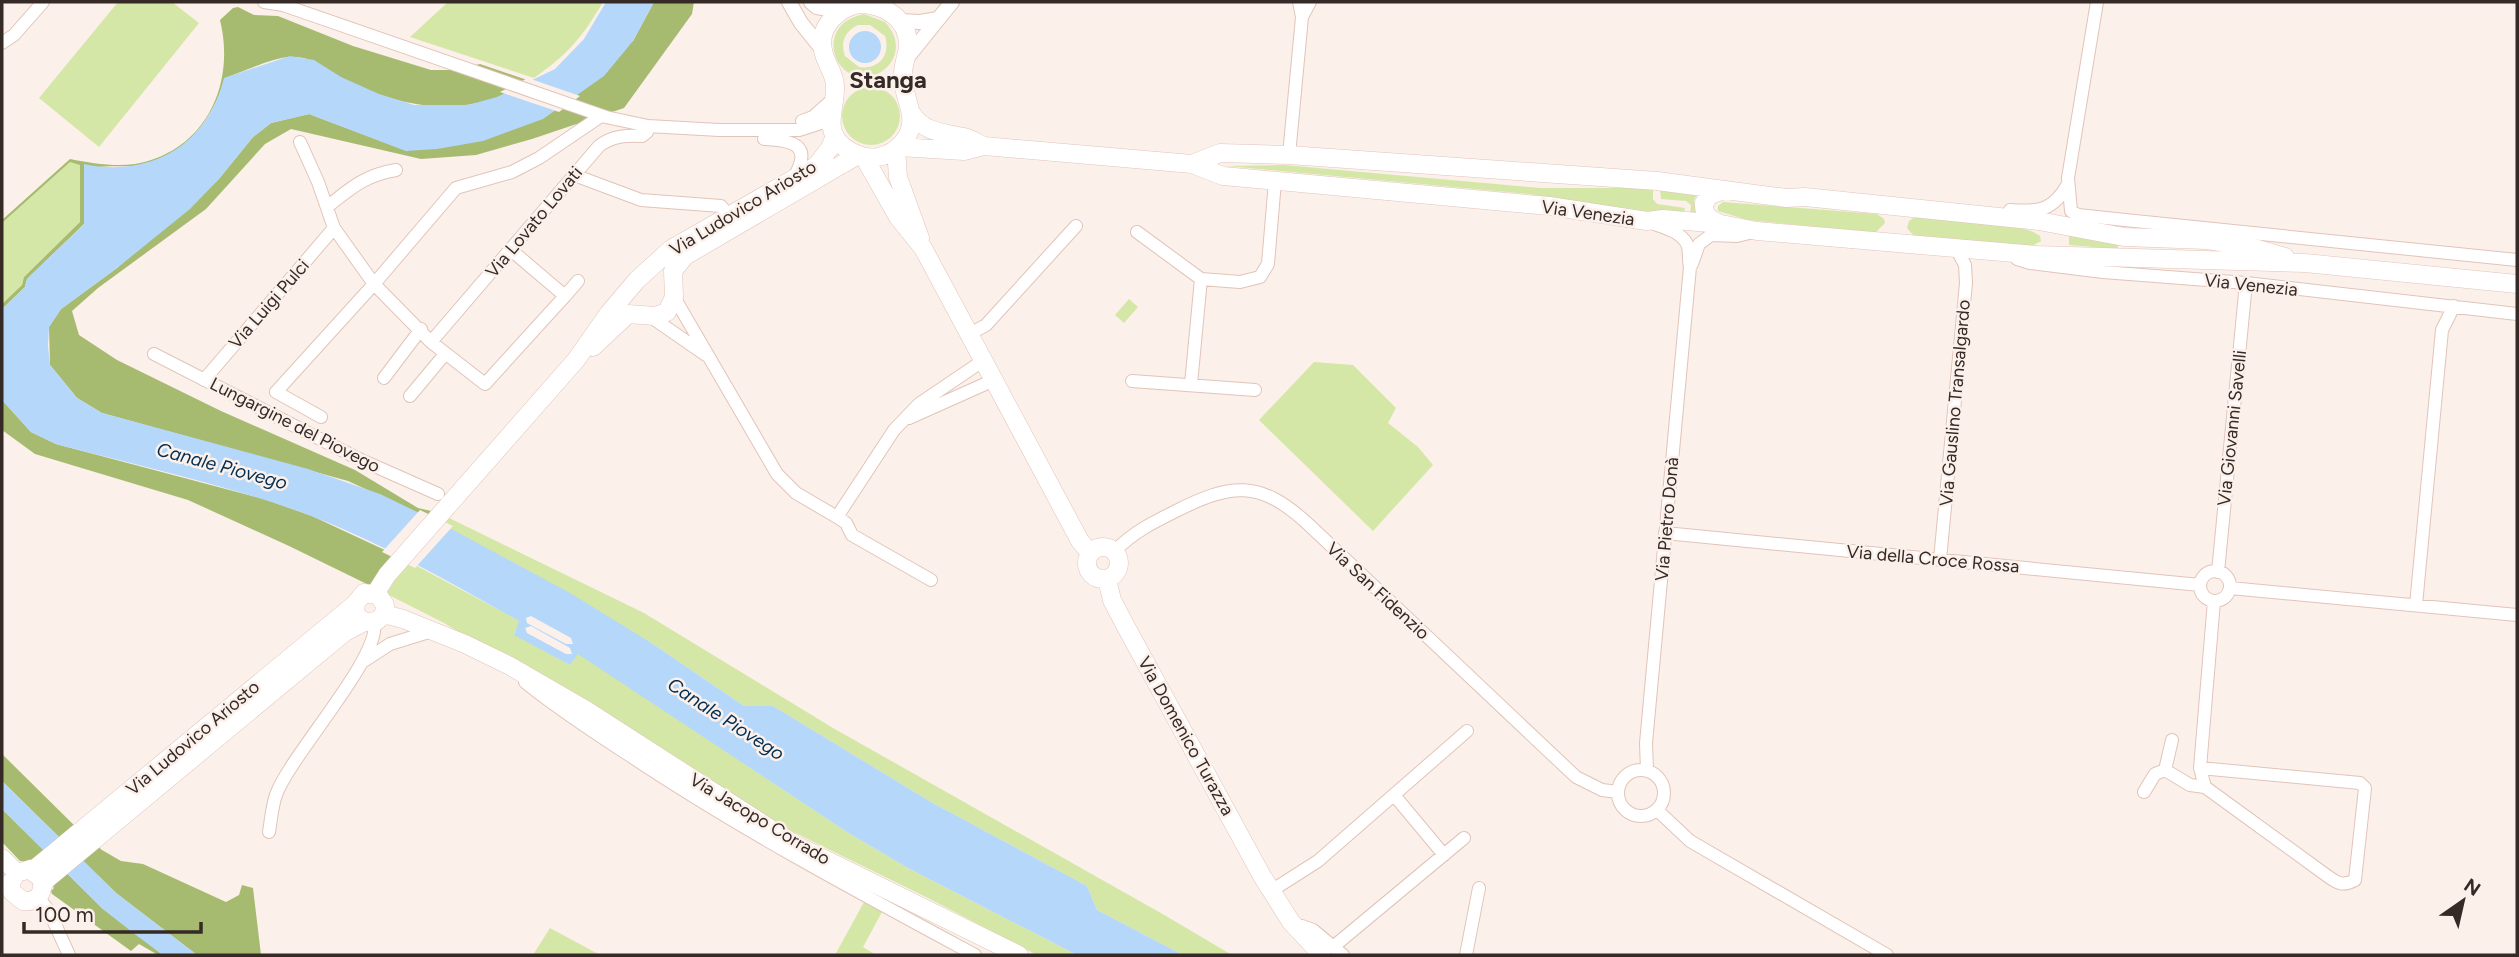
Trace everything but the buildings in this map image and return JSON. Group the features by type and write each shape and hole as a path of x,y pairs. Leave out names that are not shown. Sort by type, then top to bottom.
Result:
{"main road":[{"path":"861,156 842,146 834,133 832,100 835,86 822,49 827,26 840,11 858,4 877,6 894,15 900,22 908,46 903,73 912,114 909,134 898,148"},
{"name":"Via Venezia","path":"912,114 930,130 965,137 984,146"},
{"name":"Via Ludovico Ariosto","path":"576,360 602,322 671,249 816,166 830,148 834,133"},
{"name":"Via Venezia","path":"898,148 964,151 984,146 1192,164 1223,176 1549,206 1647,221 1663,219 1721,224 1757,231 1986,251 2046,256 2174,258 2230,263 2305,263 2517,284"},
{"name":"Via Ludovico Ariosto","path":"375,594 443,499 576,360 612,331 628,314 648,316 667,312 674,292 673,271 685,256 861,156 876,158 898,148"},
{"name":"Via Domenico Turazza","path":"898,148 898,177 923,248 1080,541 1090,553 1087,562 1089,572 1097,578 1107,579 1112,600 1125,625 1271,891 1291,922 1333,953"},
{"name":"Via Venezia","path":"1192,164 1220,153 1289,155 1657,181 2048,223 2073,219 2124,237 2184,238 2229,243 2305,263"},
{"name":"Via Domenico Turazza","path":"861,156 898,217 923,248"},
{"path":"1721,224 1709,218 1704,204 1710,195 1724,190"},
{"path":"2046,256 2055,241 2054,231 2048,223"},
{"name":"Via Ludovico Ariosto","path":"639,281 661,275 668,280 674,292"},
{"path":"639,281 631,295 635,308 648,316"},
{"path":"1090,553 1099,547 1115,551 1119,564 1113,576 1107,579"},
{"path":"364,593 375,594 384,602 374,620 356,615 355,604 364,593"},
{"name":"Via Ludovico Ariosto","path":"85,838 355,604"},
{"name":"Via Ludovico Ariosto","path":"35,879 345,632 374,620"},
{"name":"Via Jacopo Corrado","path":"374,620 432,631 510,666 586,710 794,844 1019,955"},
{"path":"2,858 35,879"}],"street":[{"path":"2,43 13,35 43,2"},
{"path":"264,2 282,3 601,116 648,126 719,131 799,130 824,122 834,133"},
{"path":"789,2 801,23 822,49"},
{"path":"811,2 817,7 840,11"},
{"path":"906,59 952,2"},
{"path":"1289,155 1301,18 1299,2"},
{"path":"1301,18 1310,2"},
{"path":"2073,219 2068,181 2097,2"},
{"path":"900,22 938,19"},
{"path":"719,131 734,124 798,123 813,117 832,100"},
{"path":"321,417 276,392 456,188 512,172 539,158 601,116"},
{"name":"Via Lovato Lovati","path":"431,342 608,139 627,135 642,136 647,132 648,126"},
{"path":"719,131 746,138 790,141 798,146 802,159 794,178"},
{"path":"299,142 334,229 374,284 431,342 485,384 578,281"},
{"path":"327,207 373,174 396,170"},
{"path":"574,175 641,200 721,206 729,215"},
{"path":"1138,232 1201,279 1240,282 1260,278 1268,264 1275,181"},
{"name":"Via Venezia","path":"1938,211 1961,205 2033,211 2045,209 2062,195 2068,181"},
{"name":"Via Venezia","path":"2073,219 2078,215 2517,260"},
{"name":"Via Pietro Donà","path":"1647,221 1674,231 1687,243 1690,267 1646,743 1647,771"},
{"path":"970,334 986,325 1076,226"},
{"name":"Via Luigi Pulci","path":"204,380 334,229"},
{"name":"Via Pietro Donà","path":"1690,267 1699,244 1711,235 1737,236 1757,231"},
{"name":"Via Venezia","path":"2229,243 2276,240 2291,236"},
{"name":"Via Gauslino Transalgardo","path":"1940,560 1966,283 1965,265 1956,248"},
{"path":"511,250 565,296"},
{"name":"Via Venezia","path":"1986,251 2030,263 2246,283 2517,314"},
{"path":"1191,384 1201,279"},
{"name":"Via Giovanni Savelli","path":"2218,572 2246,283"},
{"path":"674,292 777,474 796,493 846,523 852,534 931,580"},
{"path":"2416,605 2442,330 2454,306"},
{"path":"648,316 709,357"},
{"path":"384,378 421,329"},
{"name":"Lungargine del Piovego","path":"154,354 443,499"},
{"path":"410,396 445,354"},
{"path":"837,517 894,429 919,404 984,360"},
{"path":"902,421 994,380"},
{"path":"1132,381 1255,390"},
{"name":"Via San Fidenzio","path":"1115,551 1139,530 1211,495 1230,490 1251,491 1273,498 1288,506 1308,524 1576,777 1602,790 1618,792 1628,812 1643,816 1657,810"},
{"name":"Via della Croce Rossa","path":"1665,533 2200,585"},
{"path":"2218,572 2228,579 2230,588 2224,598 2214,601 2205,597 2200,585 2206,574 2218,572"},
{"path":"2230,588 2517,615"},
{"path":"2205,787 2200,768 2214,601"},
{"path":"269,832 276,795 285,777 359,665 375,635 374,620"},
{"path":"359,665 390,644 432,631"},
{"name":"Via Jacopo Corrado","path":"510,666 548,701 695,799 975,955"},
{"path":"1271,891 1318,861 1467,731"},
{"path":"2165,770 2172,740"},
{"path":"2165,770 2190,785 2205,787 2338,884 2347,885 2355,880 2365,788 2360,783 2200,768"},
{"path":"1618,792 1628,775 1640,770 1654,774 1663,787 1664,795 1657,810 1690,841 1886,955"},
{"path":"2144,792 2155,774 2165,770"},
{"path":"1394,795 1444,855"},
{"path":"1333,953 1464,838"},
{"path":"35,879 69,955"},
{"path":"1466,955 1479,888"}],"green space":[{"path":"118,2 172,2 199,23 99,147 39,98"},
{"path":"448,2 603,2 573,44 534,78 410,37"},
{"path":"654,2 694,2 692,14 624,108 476,155 421,159 291,129 265,144 206,209 98,288 72,311 79,335 117,360 221,411 355,470 418,508 440,513 435,521 348,481 102,413 77,398 50,365 49,327 61,309 117,268 218,180 253,137 271,123 309,114 407,151 633,41"},
{"path":"238,7 254,15 278,16 353,46 431,70 455,70 480,64 530,81 496,98 456,106 436,106 377,94 323,66 298,57 276,59 225,78 215,105 207,118 199,130 178,150 145,165 98,167 84,224 27,279 25,287 2,309 2,304 22,285 24,277 80,222 80,165 70,162 2,223 2,220 70,159 127,165 159,157 180,146 197,130 210,112 219,91 224,44 220,20 233,8"},
{"path":"864,14 885,22 894,36 896,49 892,61 884,70 873,76 860,77 848,73 838,62 835,53 834,39 837,31 846,21","holes":["870,25 885,36 885,55 878,64 859,67 845,56 843,42 854,27"]},
{"path":"865,87 877,87 892,95 900,110 900,122 892,137 877,145 865,145 850,137 842,122 842,110 850,95"},
{"path":"70,162 81,165 80,222 24,277 22,285 2,304 2,223"},
{"path":"1284,165 1540,188 1651,188 1657,204 1685,208 1683,215 1610,208 1529,194 1227,166"},
{"path":"1660,189 1698,193 1694,200 1696,216 1690,215 1691,205 1686,201 1661,199"},
{"path":"1723,202 1877,214 1885,223 1875,233 1748,220 1718,211 1718,206"},
{"path":"1915,217 1999,223 2030,231 2040,236 2041,241 2032,246 1914,236 1907,228 1909,221"},
{"path":"2069,234 2118,244 2118,249 2069,245"},
{"path":"1129,299 1138,307 1124,323 1115,315"},
{"path":"1314,362 1353,365 1396,408 1388,423 1418,447 1433,465 1373,531 1259,420"},
{"path":"2,400 31,432 56,444 264,499 312,516 402,558 375,588 188,500 35,454 2,430"},
{"path":"441,514 644,613 833,728 1232,955 1183,955 1097,910 1087,886 931,802 773,706 744,706 653,644 435,521"},
{"path":"402,558 520,621 514,634 570,665 578,653 847,832 906,867 1077,955 1037,955 777,824 444,623 375,588"},
{"path":"2,754 81,832 102,850 121,861 143,864 226,902 239,895 242,885 253,888 261,955 197,955 116,893 2,781"},
{"path":"2,809 103,909 163,955 139,944 131,951 52,894 54,888 44,874 31,864 20,861 2,842"},
{"path":"864,902 882,912 863,947 876,955 835,955"},
{"path":"550,928 600,955 533,955"}],"water":[{"name":"Canale Piovego","path":"606,2 654,2 633,41 604,76 543,119 483,141 406,151 309,114 271,123 253,137 190,209 61,309 49,327 50,365 77,398 102,413 308,469 380,494 442,524 570,593 653,644 744,706 773,706 931,802 1087,886 1097,910 1183,955 1077,955 906,867 847,832 578,654 570,665 514,635 519,621 416,564 336,526 278,504 183,476 56,444 31,432 2,400 2,309 25,287 27,279 84,224 84,164 131,166 153,161 173,151 205,122 216,102 224,78 290,56 314,60 341,77 379,94 414,105 468,105 497,97 555,69 584,39","holes":["531,616 571,638 573,644 566,644 527,623 526,618","531,626 570,648 572,654 566,654 527,633 525,628"]},
{"path":"865,31 876,36 881,47 876,58 865,63 854,58 849,47 854,36"},
{"path":"2,781 116,893 197,955 163,955 103,909 2,809"}],"pier":[{"path":"528,78 580,96 559,112 500,92"},
{"path":"420,510 453,526 415,568 382,552"}],"district":[{"name":"Stanga","path":"888,79"}]}
